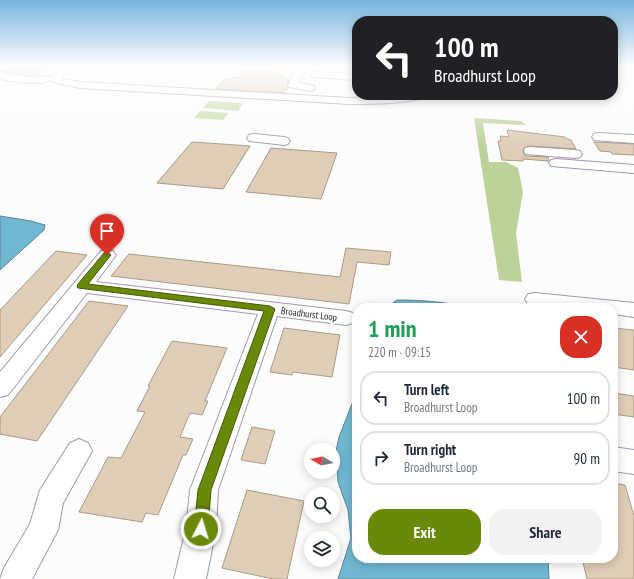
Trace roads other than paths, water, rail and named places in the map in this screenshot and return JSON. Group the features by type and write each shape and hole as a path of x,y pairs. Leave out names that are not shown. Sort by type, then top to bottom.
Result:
{"street":[{"path":"236,94 371,101 379,100"},
{"path":"305,98 307,94"},
{"path":"598,136 634,139"},
{"path":"253,138 284,141"},
{"path":"530,151 577,155 582,165"},
{"path":"556,163 634,169"},
{"path":"0,388 107,255"},
{"name":"Broadhurst Loop","path":"82,286 346,318"},
{"path":"535,299 571,303"},
{"path":"618,308 634,310"},
{"path":"190,579 201,529 204,490 270,309"},
{"path":"15,579 43,530 50,500 79,452"},
{"path":"618,460 634,462"}],"water":[{"path":"0,216 45,225 44,230 0,270"},
{"path":"397,300 416,300 444,303 393,303"},
{"path":"352,404 352,563 548,563 549,579 338,579 351,538 348,510 338,482 338,479 340,479 340,443 338,443"}]}
